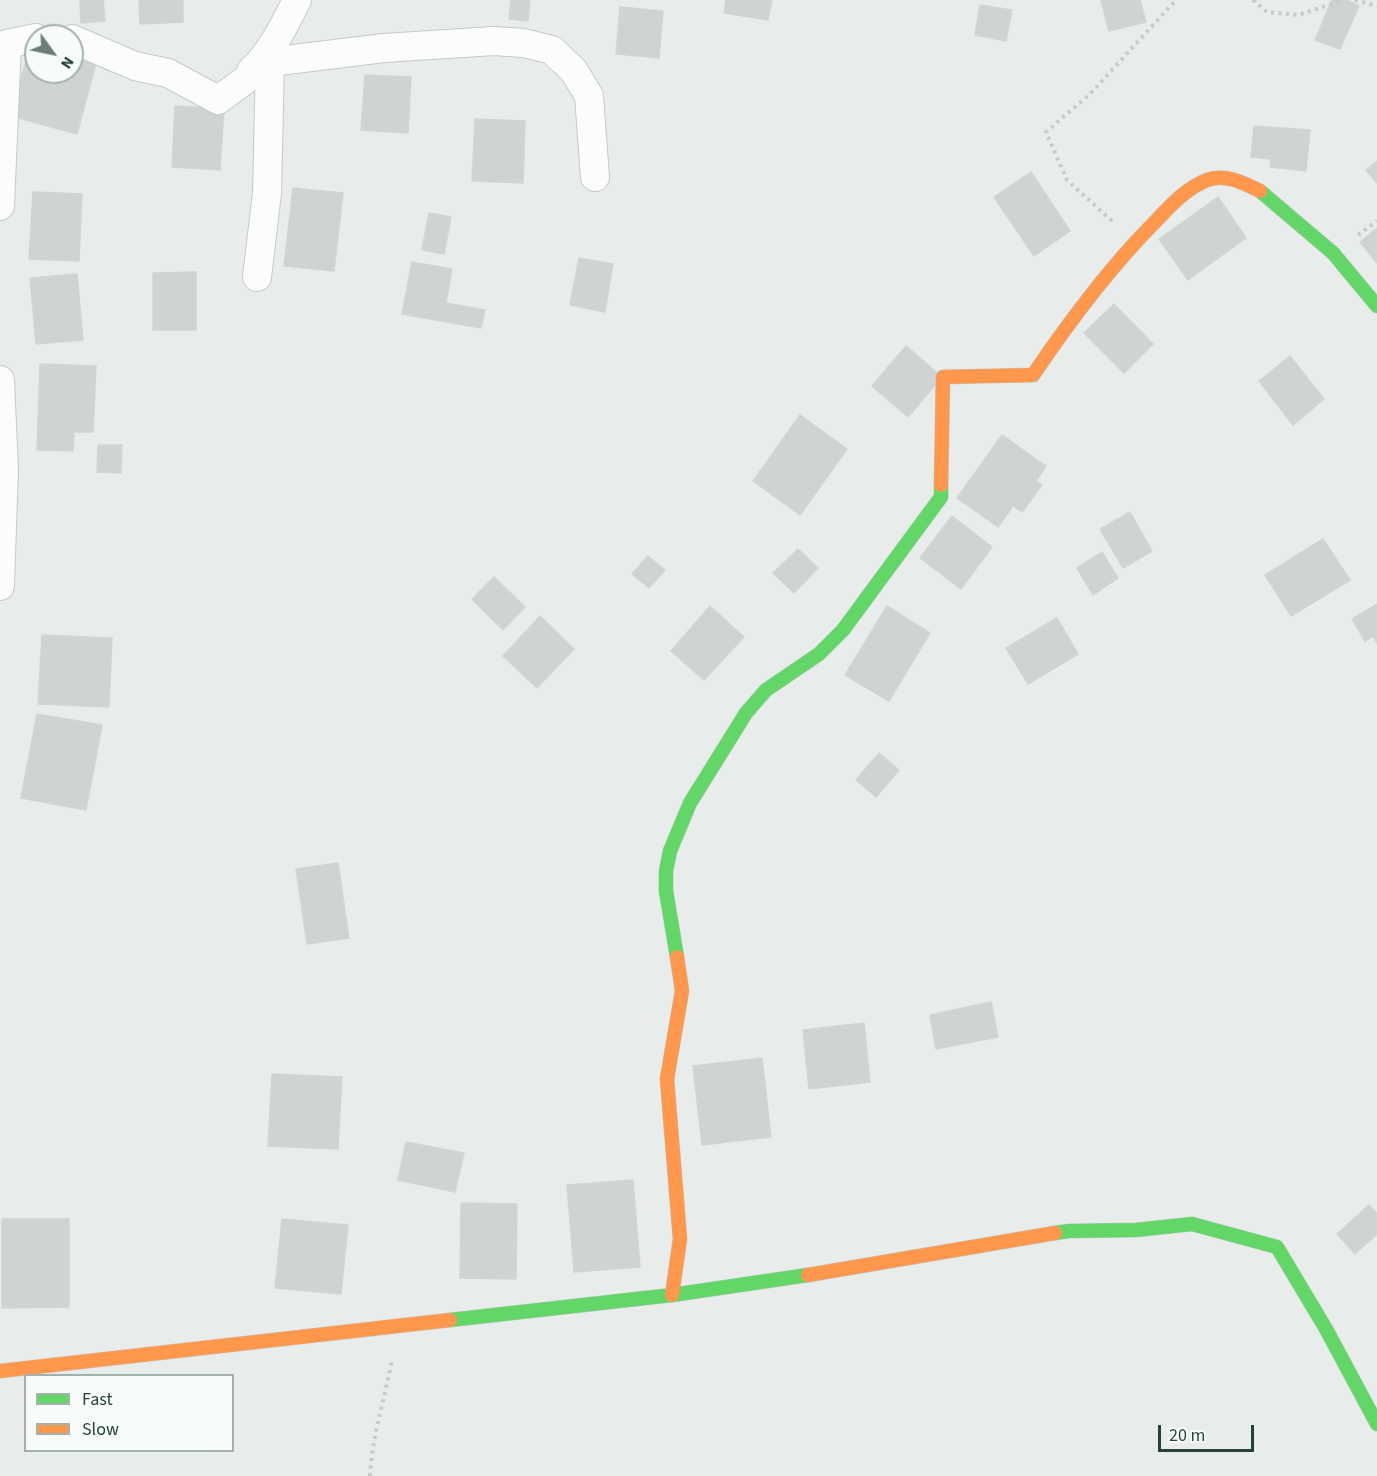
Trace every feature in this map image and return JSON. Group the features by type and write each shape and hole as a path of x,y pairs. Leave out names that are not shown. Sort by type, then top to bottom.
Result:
{"street":[{"path":"218,100 259,64 286,23 297,0"},
{"path":"0,206 4,45 24,41"},
{"path":"218,100 270,62 384,48 494,41 524,43 552,50 574,71 589,96 595,177"},
{"path":"84,44 135,66 168,73 218,100"},
{"path":"257,277 267,194 270,62"},
{"path":"672,1295 680,1239 667,1079 682,992 666,891 666,871 670,850 690,803 746,713 766,690 819,654 843,630 941,497 943,377 1033,375 1064,329 1135,242 1182,194 1209,179 1235,179 1264,193 1333,253 1377,306"},
{"path":"0,380 4,469 0,586"},
{"path":"0,1371 672,1295 763,1283 1068,1231 1136,1230 1192,1224 1277,1247 1326,1329 1377,1424"}],"path":[{"path":"1135,242 1067,180 1046,132 1090,94 1176,0"},
{"path":"1253,0 1267,12 1298,15 1344,0"},
{"path":"1355,0 1377,6"},
{"path":"370,1476 376,1421 389,1380 398,1325"}],"building":[{"path":"80,0 103,0 105,21 81,23"},
{"path":"139,0 183,0 183,22 140,24"},
{"path":"511,0 530,0 528,21 509,19"},
{"path":"726,0 772,0 768,20 724,13"},
{"path":"1101,0 1140,0 1146,22 1109,31"},
{"path":"1332,0 1347,0 1359,6 1340,49 1315,40"},
{"path":"980,5 1012,10 1006,41 975,35"},
{"path":"620,7 663,11 659,58 616,54"},
{"path":"84,60 96,63 77,134 11,116 24,68 24,84 84,84"},
{"path":"365,75 411,77 408,133 361,130"},
{"path":"175,106 224,109 220,170 172,167"},
{"path":"475,119 525,121 523,183 472,181"},
{"path":"1254,126 1310,130 1306,171 1270,167 1271,159 1251,157"},
{"path":"1377,161 1377,183 1366,170"},
{"path":"1031,172 1070,231 1034,256 994,197"},
{"path":"293,188 343,193 334,271 284,266"},
{"path":"33,192 82,194 79,261 29,259"},
{"path":"1218,197 1246,238 1188,280 1159,239"},
{"path":"429,213 451,217 444,254 422,250"},
{"path":"1377,228 1377,263 1360,242"},
{"path":"579,258 613,264 605,312 570,305"},
{"path":"412,262 452,269 446,303 485,310 481,328 402,314"},
{"path":"196,272 196,330 153,330 153,273"},
{"path":"77,274 83,340 36,344 30,278"},
{"path":"1114,304 1153,344 1124,373 1084,333"},
{"path":"906,346 942,377 908,417 872,386"},
{"path":"1290,356 1324,399 1293,425 1259,381"},
{"path":"40,364 96,366 93,432 74,432 73,451 37,450"},
{"path":"800,415 847,449 800,515 753,481"},
{"path":"1002,435 1046,466 1036,481 1042,485 1022,512 1013,506 998,527 957,498"},
{"path":"98,445 122,445 121,473 97,472"},
{"path":"1130,512 1152,551 1123,568 1100,529"},
{"path":"952,516 992,547 961,589 920,558"},
{"path":"1323,539 1350,580 1291,616 1265,575"},
{"path":"798,549 818,568 794,593 773,573"},
{"path":"1102,552 1118,578 1093,595 1077,568"},
{"path":"648,556 665,570 649,588 632,574"},
{"path":"494,577 525,607 503,630 472,599"},
{"path":"1377,604 1377,643 1373,636 1365,641 1352,619"},
{"path":"710,606 744,637 704,680 671,651"},
{"path":"887,606 930,633 889,701 845,675"},
{"path":"540,616 574,649 537,688 503,656"},
{"path":"1057,618 1078,654 1028,684 1006,648"},
{"path":"42,635 112,638 109,707 38,704"},
{"path":"37,714 102,725 86,810 21,798"},
{"path":"879,753 899,770 876,797 856,780"},
{"path":"338,863 349,938 307,944 296,869"},
{"path":"991,1002 998,1037 936,1049 930,1015"},
{"path":"864,1023 870,1082 809,1089 803,1030"},
{"path":"762,1058 771,1137 702,1145 693,1066"},
{"path":"272,1074 342,1077 338,1149 268,1146"},
{"path":"406,1142 464,1153 455,1192 398,1180"},
{"path":"633,1180 640,1267 574,1272 567,1185"},
{"path":"461,1203 517,1204 516,1279 460,1278"},
{"path":"1369,1205 1377,1214 1377,1234 1355,1254 1337,1234"},
{"path":"2,1219 69,1219 69,1307 2,1308"},
{"path":"282,1219 348,1225 341,1294 275,1288"}],"traffic: fast":[{"path":"1260,191 1333,253 1377,306"},
{"path":"677,957 666,891 666,871 670,851 690,803 746,713 766,690 819,654 843,630 941,497 941,485"},
{"path":"1055,1233 1136,1230 1192,1224 1277,1247 1326,1329 1377,1424"},
{"path":"450,1320 672,1295 808,1275"}],"traffic: slow":[{"path":"941,485 943,377 1033,375 1105,277 1172,204 1185,193 1214,178 1227,178 1260,191"},
{"path":"672,1295 680,1239 667,1079 682,991 677,957"},
{"path":"808,1275 1055,1233"},
{"path":"0,1371 450,1320"}]}
